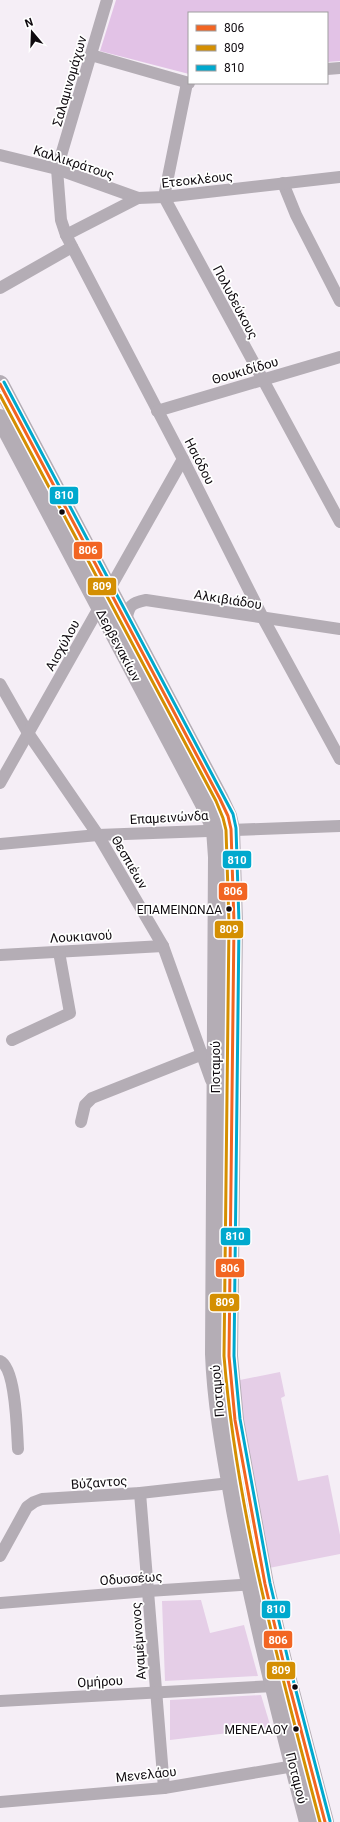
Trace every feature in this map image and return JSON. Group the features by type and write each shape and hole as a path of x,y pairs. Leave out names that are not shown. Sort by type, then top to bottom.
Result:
{"street":[{"name":"Σαλαμινομάχων","path":"57,169 107,0"},
{"path":"91,55 188,83 164,197"},
{"path":"328,69 340,68"},
{"name":"Καλλικράτους","path":"0,155 57,169 138,198"},
{"name":"Ησιόδου","path":"57,169 61,220 66,235 183,459 263,618 340,759"},
{"name":"Ετεοκλέους","path":"66,235 138,198 164,197 340,177"},
{"path":"284,183 296,215 340,301"},
{"name":"Πολυδεύκους","path":"164,197 340,522"},
{"path":"0,288 72,247"},
{"name":"Θουκιδίδου","path":"158,411 340,357"},
{"name":"Δερβενακίων","path":"0,384 220,799 228,816 223,829"},
{"name":"Δερβενακίων","path":"0,418 6,444 99,607 205,806 223,829"},
{"name":"Αισχύλου","path":"0,783 183,459"},
{"name":"Αλκιβιάδου","path":"126,621 129,609 135,602 146,600 339,629"},
{"name":"Θεσπιέων","path":"0,684 28,733 98,834 163,946 215,1091"},
{"name":"Επαμεινώνδα","path":"0,844 98,834 340,826"},
{"name":"Ποταμού","path":"223,829 217,857 215,1389 230,1483 257,1584 325,1822"},
{"name":"Ποταμού","path":"223,829 234,923 229,1356 235,1420 257,1584 274,1686 308,1822"},
{"name":"Λουκιανού","path":"0,955 163,946"},
{"path":"12,1040 70,1013 59,952"},
{"path":"81,1122 85,1105 92,1098 203,1054"},
{"path":"0,1361 4,1363 10,1376 16,1417 18,1449"},
{"name":"Βύζαντος","path":"0,1556 27,1507 42,1499 140,1493 230,1483"},
{"name":"Αγαμέμνονος","path":"140,1493 164,1788"},
{"name":"Οδυσσέως","path":"0,1604 148,1591 257,1584"},
{"name":"Ομήρου","path":"0,1701 274,1686"},
{"name":"Μενελάου","path":"0,1802 164,1788 294,1766"}],"shaded area":[{"path":"116,0 340,0 340,61 328,62 328,12 188,12 188,74 100,51"},
{"path":"280,1372 285,1396 281,1398 298,1481 328,1475 340,1535 340,1554 269,1568 235,1381"},
{"path":"201,1600 210,1633 244,1625 258,1676 165,1681 162,1601"},
{"path":"261,1695 271,1728 170,1740 170,1700"}],"transit line":[{"name":"810","path":"4,382 233,814 236,828 239,923 234,1356 240,1419 270,1583 289,1664 330,1821"},
{"name":"806","path":"0,384 220,799 228,816 231,829 234,923 229,1356 235,1420 265,1584 284,1665 325,1822"},
{"name":"809","path":"0,395 216,801 226,830 229,923 224,1356 230,1415 250,1533 275,1649 320,1822"}],"place":[{"name":"ΕΠΑΜΕΙΝΩΝΔΑ","path":"229,909"},
{"name":"ΜΕΝΕΛΑΟΥ","path":"296,1729"}]}
